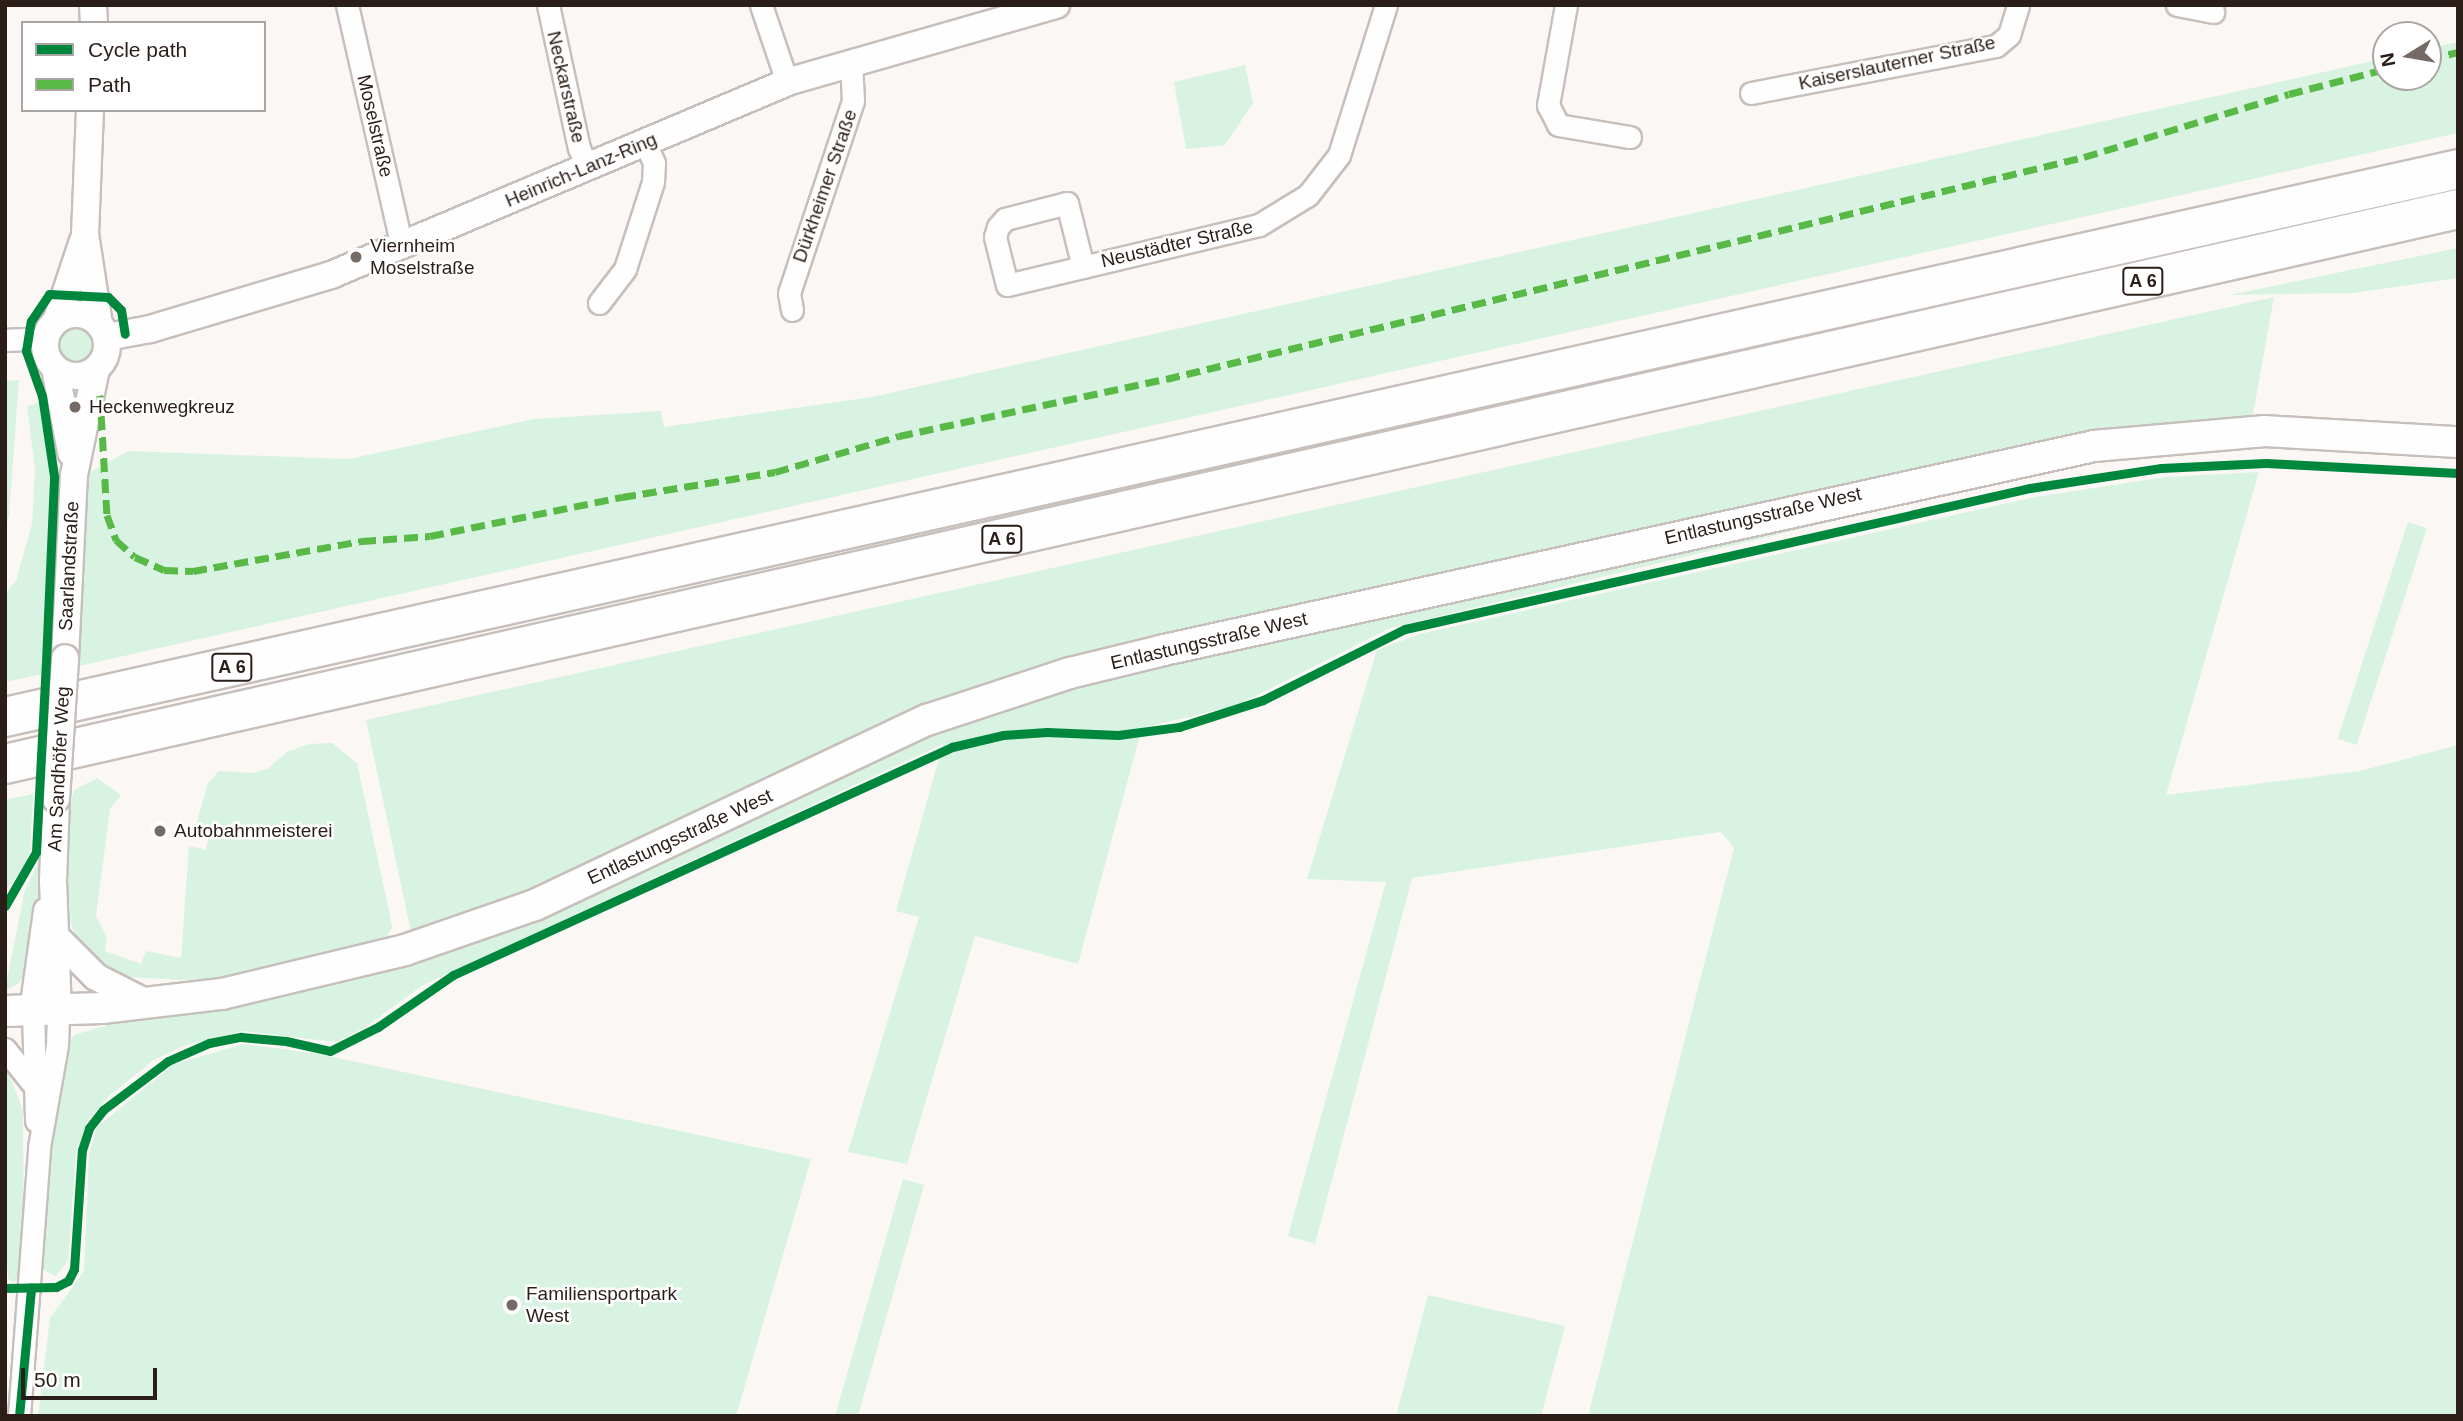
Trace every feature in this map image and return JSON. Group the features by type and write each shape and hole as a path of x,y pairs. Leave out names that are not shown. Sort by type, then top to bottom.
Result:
{"highway":[{"name":"A 6","path":"5,717 2458,169"},
{"name":"A 6","path":"5,764 2458,209"},
{"path":"2287,249 2374,245 2458,230"}],"main road":[{"name":"Entlastungsstraße West","path":"32,1011 149,1004 283,982 405,950 535,905 927,720 1070,673 1151,653 2094,446 2265,431 2458,442"}],"street":[{"name":"Moselstraße","path":"347,5 402,247"},
{"name":"Neckarstraße","path":"548,5 579,148 587,167"},
{"path":"761,5 787,82"},
{"name":"Heinrich-Lanz-Ring","path":"103,330 150,329 323,278 402,247 787,82 851,61 1056,5"},
{"name":"Neustädter Straße","path":"1083,267 1067,203 1005,219 998,227 995,237 1007,285 1083,267 1259,225 1308,195 1339,155 1386,5"},
{"path":"1566,5 1548,104 1558,125 1630,137"},
{"name":"Kaiserslauterner Straße","path":"1751,93 1996,46 2009,35 2018,5"},
{"path":"2177,5 2213,12"},
{"name":"Dürkheimer Straße","path":"792,310 789,293 853,101 851,61"},
{"path":"85,234 51,329 46,353 55,368 76,376 96,369 106,354 85,234 90,112"},
{"path":"599,303 625,269 653,182 654,163 645,142"},
{"path":"5,340 51,329 79,313 103,330"},
{"name":"Saarlandstraße","path":"55,368 74,475"},
{"name":"Saarlandstraße","path":"65,658 74,475 96,369"},
{"name":"Am Sandhöfer Weg","path":"39,1147 32,1083 32,1011 53,881 65,658"},
{"name":"Am Sandhöfer Weg","path":"32,1011 59,940 53,881"},
{"path":"59,940 96,977 149,1004"},
{"name":"Am Sandhöfer Weg","path":"19,1416 39,1147 57,1045 32,1011"},
{"path":"5,1049 32,1083"}],"green space":[{"path":"2458,42 2458,133 79,666 89,473 128,451 349,459 534,419 661,411 664,427 872,397 2372,61 2372,91 2442,91 2442,45"},
{"path":"1245,65 1253,103 1225,145 1186,149 1174,82"},
{"path":"2458,248 2458,278 2353,293 2229,295"},
{"path":"2274,297 2252,420 1390,628 1238,705 1142,728 1078,964 975,936 907,1164 848,1152 919,917 896,911 943,744 423,985 364,1028 336,1042 242,1031 183,1046 154,1060 109,1096 88,1120 76,1152 68,1261 56,1276 42,1269 53,1114 61,1055 74,1035 118,1022 270,1000 417,960 366,720"},
{"path":"76,324 91,330 97,345 91,360 76,366 61,360 55,345 61,330"},
{"path":"19,380 9,516 5,531 5,381"},
{"path":"39,403 50,472 42,674 5,682 5,594 16,581 32,524 35,470 27,406"},
{"path":"2259,472 2166,795 2360,771 2458,745 2458,1416 1588,1416 1734,848 1721,832 1412,878 1315,1244 1288,1236 1386,882 1307,879 1377,650 1420,634 2035,497 2165,477"},
{"path":"2408,522 2427,528 2357,745 2338,739"},
{"path":"332,743 357,763 392,928 383,943 213,979 125,977 97,966 78,944 71,924 67,882 68,814 74,790 97,778 121,795 110,809 96,916 107,938 105,951 141,964 146,951 181,958 189,846 206,850 210,830 196,825 208,783 219,771 254,773 267,769 287,752 309,744"},
{"path":"33,794 30,851 21,872 5,890 5,800"},
{"path":"42,839 39,906 26,971 19,983 5,991 24,893 39,861"},
{"path":"244,1044 319,1054 811,1159 736,1416 38,1416 50,1318 84,1271 89,1154 97,1127 174,1064"},
{"path":"5,1064 23,1110 24,1273 20,1281 12,1282 8,1278 5,1218"},
{"path":"903,1179 924,1185 858,1416 835,1415"},
{"path":"1428,1295 1565,1326 1541,1416 1396,1416"}],"marked path":[{"path":"2442,56 2458,52"},
{"path":"100,395 107,515 116,540 135,557 164,570 193,571 362,541 430,536 622,497 775,472 899,436 1166,379 2084,157 2289,94 2372,73"}],"cycle path":[{"path":"5,906 36,852 46,662 54,476 42,396 26,351 31,321 49,294 108,297 121,310 125,334"},
{"path":"5,1288 56,1287 68,1281 74,1269 82,1150 89,1128 103,1110 168,1061 209,1043 241,1037 286,1041 330,1051 378,1027 453,975 952,747 1003,735 1047,732 1118,735 1179,727 1263,700 1405,629 2030,488 2161,468 2266,463 2458,473"},
{"path":"19,1416 31,1288"}],"place":[{"name":"Viernheim Moselstraße","path":"356,257"},
{"name":"Heckenwegkreuz","path":"75,407"},
{"name":"Autobahnmeisterei","path":"160,831"},
{"name":"Familiensportpark West","path":"512,1305"}]}
